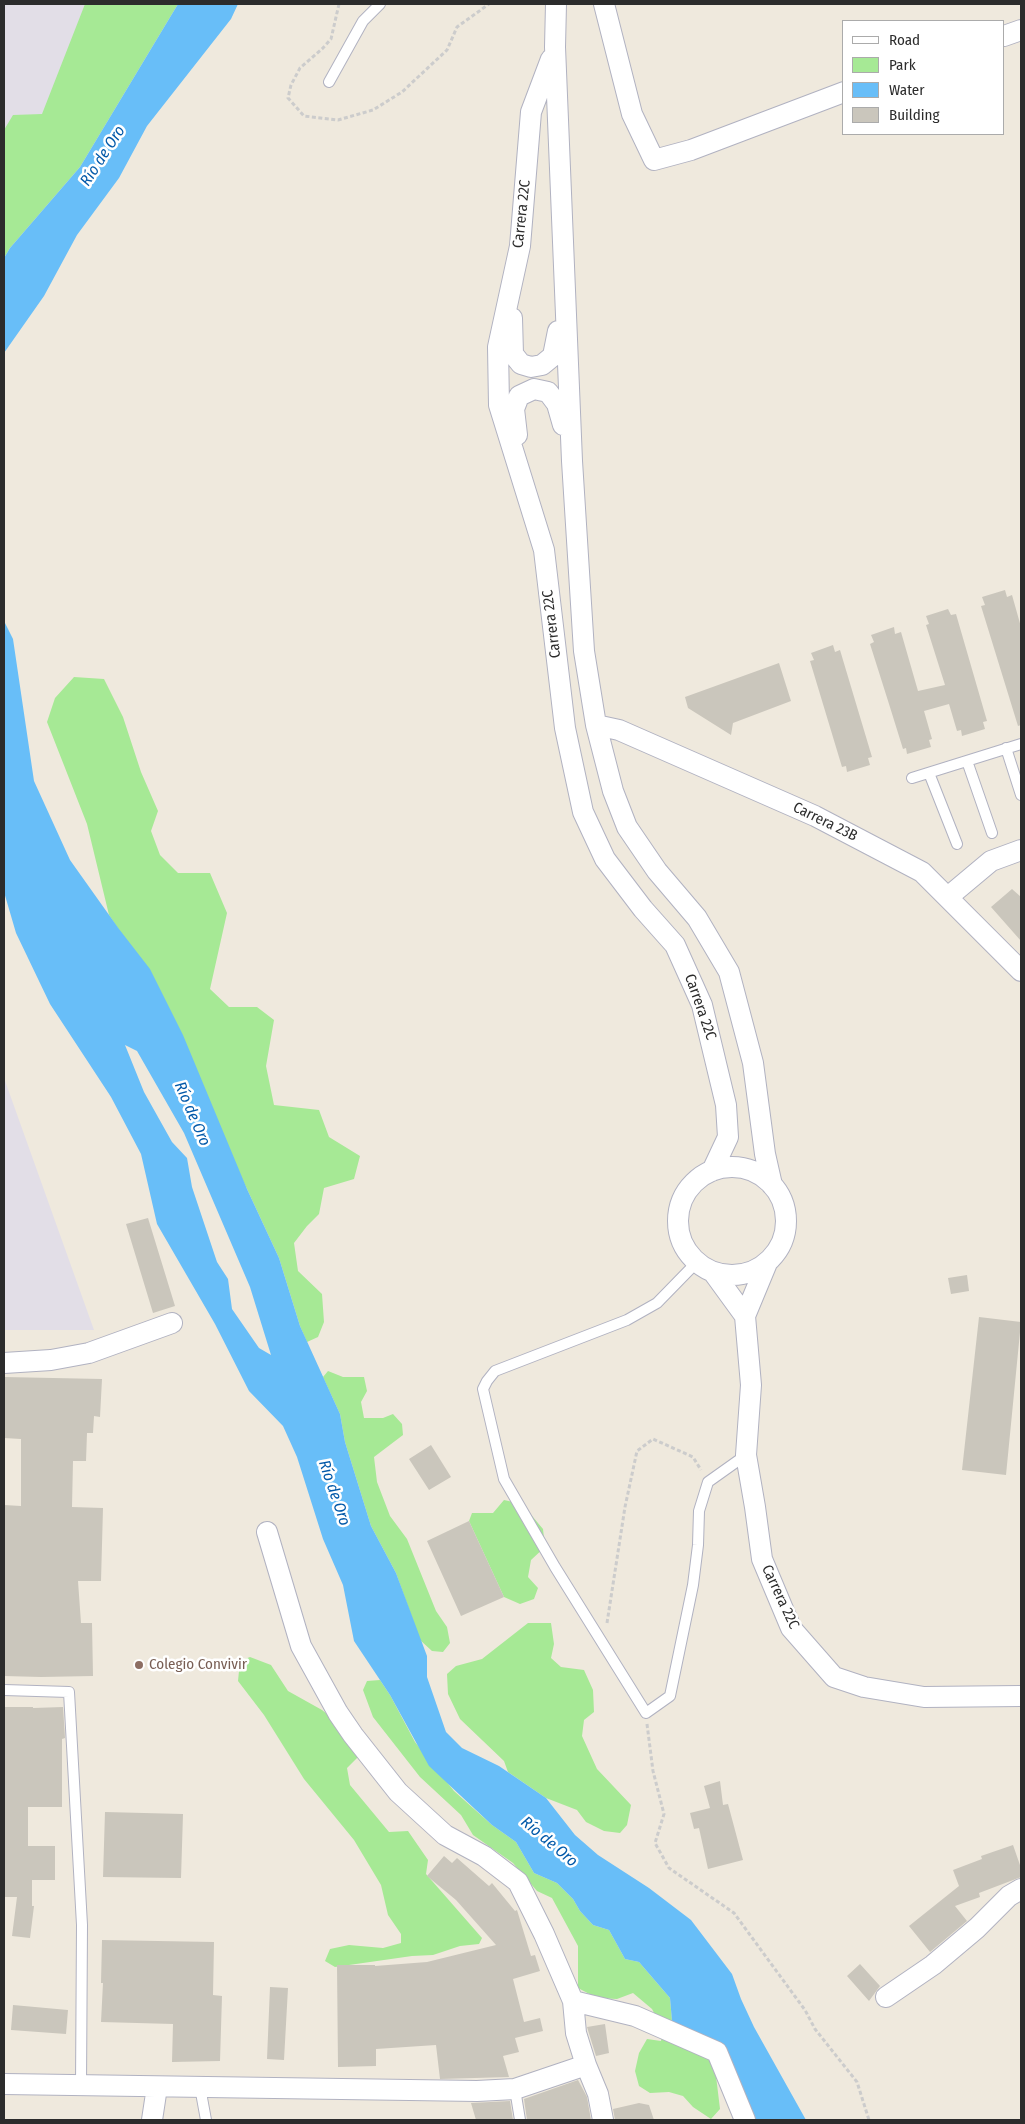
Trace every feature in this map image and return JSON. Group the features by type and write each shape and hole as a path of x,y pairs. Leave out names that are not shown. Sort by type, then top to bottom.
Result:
{"street":[{"name":"Carrera 22C","path":"556,4 554,47 572,461 584,651 596,724 613,790 627,827 657,871 697,918 729,972 753,1063 765,1154 772,1185"},
{"path":"604,4 632,114 654,160 691,150 842,93"},
{"path":"1005,36 1021,30"},
{"name":"Carrera 22C","path":"554,47 532,112 520,246 498,347 499,405 544,550 565,728 583,812 605,859 675,945 702,1006 726,1105 728,1137 712,1171"},
{"path":"511,291 513,354 521,364 531,367 542,365 554,356 564,300"},
{"path":"521,474 514,409 519,396 534,389 548,392 557,404 572,461"},
{"name":"Carrera 23B","path":"596,724 619,730 816,816 922,872 1021,971"},
{"path":"948,898 991,861 1021,850"},
{"path":"705,1267 726,1274 751,1271 767,1263 780,1246 786,1221 784,1208 772,1185 751,1171 738,1168 712,1171 701,1177 691,1186 679,1209 679,1234 684,1246 705,1267 745,1316"},
{"name":"Carrera 22C","path":"767,1263 745,1316 751,1385 746,1455 762,1559 791,1628 834,1677 864,1687 924,1697 1021,1696"},
{"path":"4,1363 52,1360 89,1353 172,1323"},
{"path":"267,1532 301,1646 338,1713 353,1735 398,1792 445,1835 484,1856 518,1882 544,1934 573,2001 576,2033 598,2094 604,2120"},
{"path":"886,1998 933,1965 977,1928 1009,1896 1021,1889"},
{"path":"573,2001 635,2016 717,2052 745,2120"},
{"path":"4,2084 477,2091 515,2089 586,2065"},
{"path":"152,2120 157,2087"}],"lane":[{"path":"329,82 363,21 380,4"},
{"path":"912,778 1021,744"},
{"path":"1006,748 1021,795"},
{"path":"967,761 992,833"},
{"path":"929,773 957,844"},
{"path":"705,1267 658,1302 627,1320 496,1371 483,1389 504,1479 555,1568 646,1713 670,1696 693,1585 698,1545 699,1511 708,1482 746,1455"},
{"path":"4,1690 69,1692 82,1925 81,2085"},
{"path":"200,2087 206,2120"},
{"path":"515,2089 520,2120"}],"path":[{"path":"339,4 331,38 322,49 300,68 290,85 288,98 304,116 338,120 373,110 402,92 447,50 457,27 489,4"},
{"path":"603,1646 625,1507 637,1451 653,1440 693,1457 708,1482"},
{"path":"646,1713 653,1771 664,1814 654,1843 669,1868 734,1913 804,2010 815,2029 857,2082 869,2120"}],"shaded area":[{"path":"4,4 90,4 43,123 4,139"},
{"path":"4,1078 94,1330 4,1330"}],"green space":[{"path":"85,4 178,4 80,167 10,248 4,258 4,130 13,115 42,114"},
{"path":"74,677 104,679 123,717 141,772 158,811 151,831 160,855 178,873 210,873 227,913 210,989 229,1007 257,1007 274,1020 266,1066 274,1105 319,1110 329,1137 360,1156 354,1179 324,1188 319,1214 294,1243 298,1271 322,1294 324,1322 318,1337 307,1342 300,1326 279,1258 119,930 109,915 87,824 47,722 55,698"},
{"path":"328,1371 343,1377 364,1377 367,1391 361,1402 364,1418 383,1418 393,1414 402,1424 403,1435 374,1457 377,1482 390,1516 407,1539 436,1611 447,1627 450,1643 443,1652 432,1651 420,1640 396,1573 371,1526 345,1442 340,1414 323,1377"},
{"path":"504,1500 522,1504 543,1529 545,1547 531,1560 528,1577 538,1588 534,1599 520,1604 504,1597 469,1521 472,1513 493,1513"},
{"path":"528,1623 551,1623 554,1644 551,1658 561,1667 584,1670 593,1690 594,1712 584,1720 582,1736 597,1769 631,1805 627,1825 620,1833 604,1831 586,1822 577,1810 546,1798 508,1772 504,1761 460,1719 448,1694 447,1674 456,1666 482,1659"},
{"path":"250,1657 271,1665 288,1691 322,1710 352,1734 359,1756 347,1768 350,1785 389,1832 408,1831 428,1860 426,1874 482,1938 479,1944 460,1946 433,1955 412,1956 335,1967 325,1961 330,1949 349,1945 383,1948 401,1943 401,1934 388,1915 381,1885 354,1840 304,1779 264,1715 238,1681 240,1661"},
{"path":"380,1680 415,1742 454,1791 492,1825 516,1842 534,1873 557,1883 573,1899 580,1911 593,1925 609,1930 625,1959 639,1962 670,1998 672,2021 712,2061 720,2109 711,2119 693,2107 683,2096 669,2092 650,2093 639,2086 635,2071 639,2053 647,2039 661,2041 663,2030 652,2009 633,1993 617,1999 597,1998 578,1988 578,1946 552,1898 537,1891 513,1863 473,1835 461,1815 420,1777 373,1717 363,1690 367,1681"}],"water":[{"name":"Río de Oro","path":"178,4 238,4 231,19 147,126 119,178 77,235 44,296 4,353 4,258 10,248 80,167"},
{"name":"Río de Oro","path":"4,621 13,639 34,781 70,860 150,969 183,1035 247,1189 279,1258 300,1326 340,1414 345,1442 371,1526 396,1573 427,1656 427,1677 446,1732 462,1748 499,1766 546,1798 575,1835 598,1855 649,1888 691,1920 732,1974 754,2027 806,2120 750,2120 731,2066 729,2054 718,2045 672,2021 670,1998 639,1962 625,1959 609,1930 593,1925 580,1911 573,1899 557,1883 534,1873 516,1842 492,1825 429,1766 390,1695 354,1641 343,1585 323,1539 297,1457 283,1426 249,1391 215,1324 157,1224 141,1154 111,1097 50,1004 16,933 4,892","holes":["125,1045 137,1051 184,1133 250,1287 271,1355 259,1348 232,1309 228,1279 217,1262 192,1187 187,1158 172,1142 144,1092"]}],"building":[{"path":"1005,590 1007,597 1012,595 1021,627 1021,725 1018,726 981,606 985,605 982,597"},
{"path":"948,609 951,615 956,614 987,721 983,722 985,729 962,736 961,730 957,731 949,704 924,711 932,739 929,740 931,747 907,754 906,748 903,749 870,644 874,642 871,635 894,627 895,634 901,632 918,691 945,685 926,625 929,624 926,616"},
{"path":"833,645 835,652 840,650 872,757 868,758 870,765 847,772 846,766 842,767 810,661 814,660 811,653"},
{"path":"779,663 791,701 733,723 731,735 688,708 685,697"},
{"path":"1012,889 1021,897 1021,941 991,907"},
{"path":"148,1218 175,1306 153,1313 126,1224"},
{"path":"967,1275 969,1291 951,1294 948,1278"},
{"path":"979,1317 1021,1322 1006,1475 962,1470"},
{"path":"4,1377 102,1379 100,1417 94,1416 93,1433 87,1433 86,1461 73,1461 72,1507 103,1508 101,1581 78,1581 81,1623 92,1623 93,1676 4,1676 4,1505 21,1506 21,1439 4,1438"},
{"path":"431,1445 451,1477 429,1490 409,1459"},
{"path":"469,1521 504,1597 461,1616 427,1541"},
{"path":"4,1707 63,1707 65,1738 62,1739 62,1807 28,1807 28,1846 55,1846 55,1880 32,1880 32,1906 34,1906 30,1938 12,1936 17,1897 4,1897"},
{"path":"720,1781 723,1805 728,1804 743,1860 708,1869 699,1828 694,1829 690,1813 710,1808 704,1786"},
{"path":"105,1812 183,1814 181,1878 103,1877"},
{"path":"1013,1845 1021,1868 1021,1877 979,1893 980,1897 955,1906 967,1921 930,1952 909,1926 959,1886 953,1870 982,1859 981,1856"},
{"path":"444,1856 452,1863 457,1858 489,1886 492,1883 515,1911 517,1910 531,1956 535,1955 540,1971 513,1979 524,2022 540,2018 543,2031 515,2038 519,2052 503,2056 509,2077 440,2079 436,2045 376,2049 376,2066 338,2067 337,1965 375,1966 427,1962 496,1945 456,1900 427,1876"},
{"path":"102,1940 214,1942 213,1995 222,1996 220,2061 172,2062 173,2024 101,2022 103,1983 101,1983"},
{"path":"860,1964 880,1986 869,2001 847,1976"},
{"path":"270,1987 288,1988 284,2060 267,2059"},
{"path":"13,2005 68,2010 66,2034 11,2030"},
{"path":"605,2024 609,2053 596,2056 587,2027"},
{"path":"578,2080 587,2097 591,2120 527,2120 524,2099"},
{"path":"510,2101 513,2120 476,2120 471,2103"},
{"path":"639,2103 649,2105 654,2120 615,2120 613,2109"}],"place":[{"name":"Colegio Convivir","path":"139,1665"}]}
